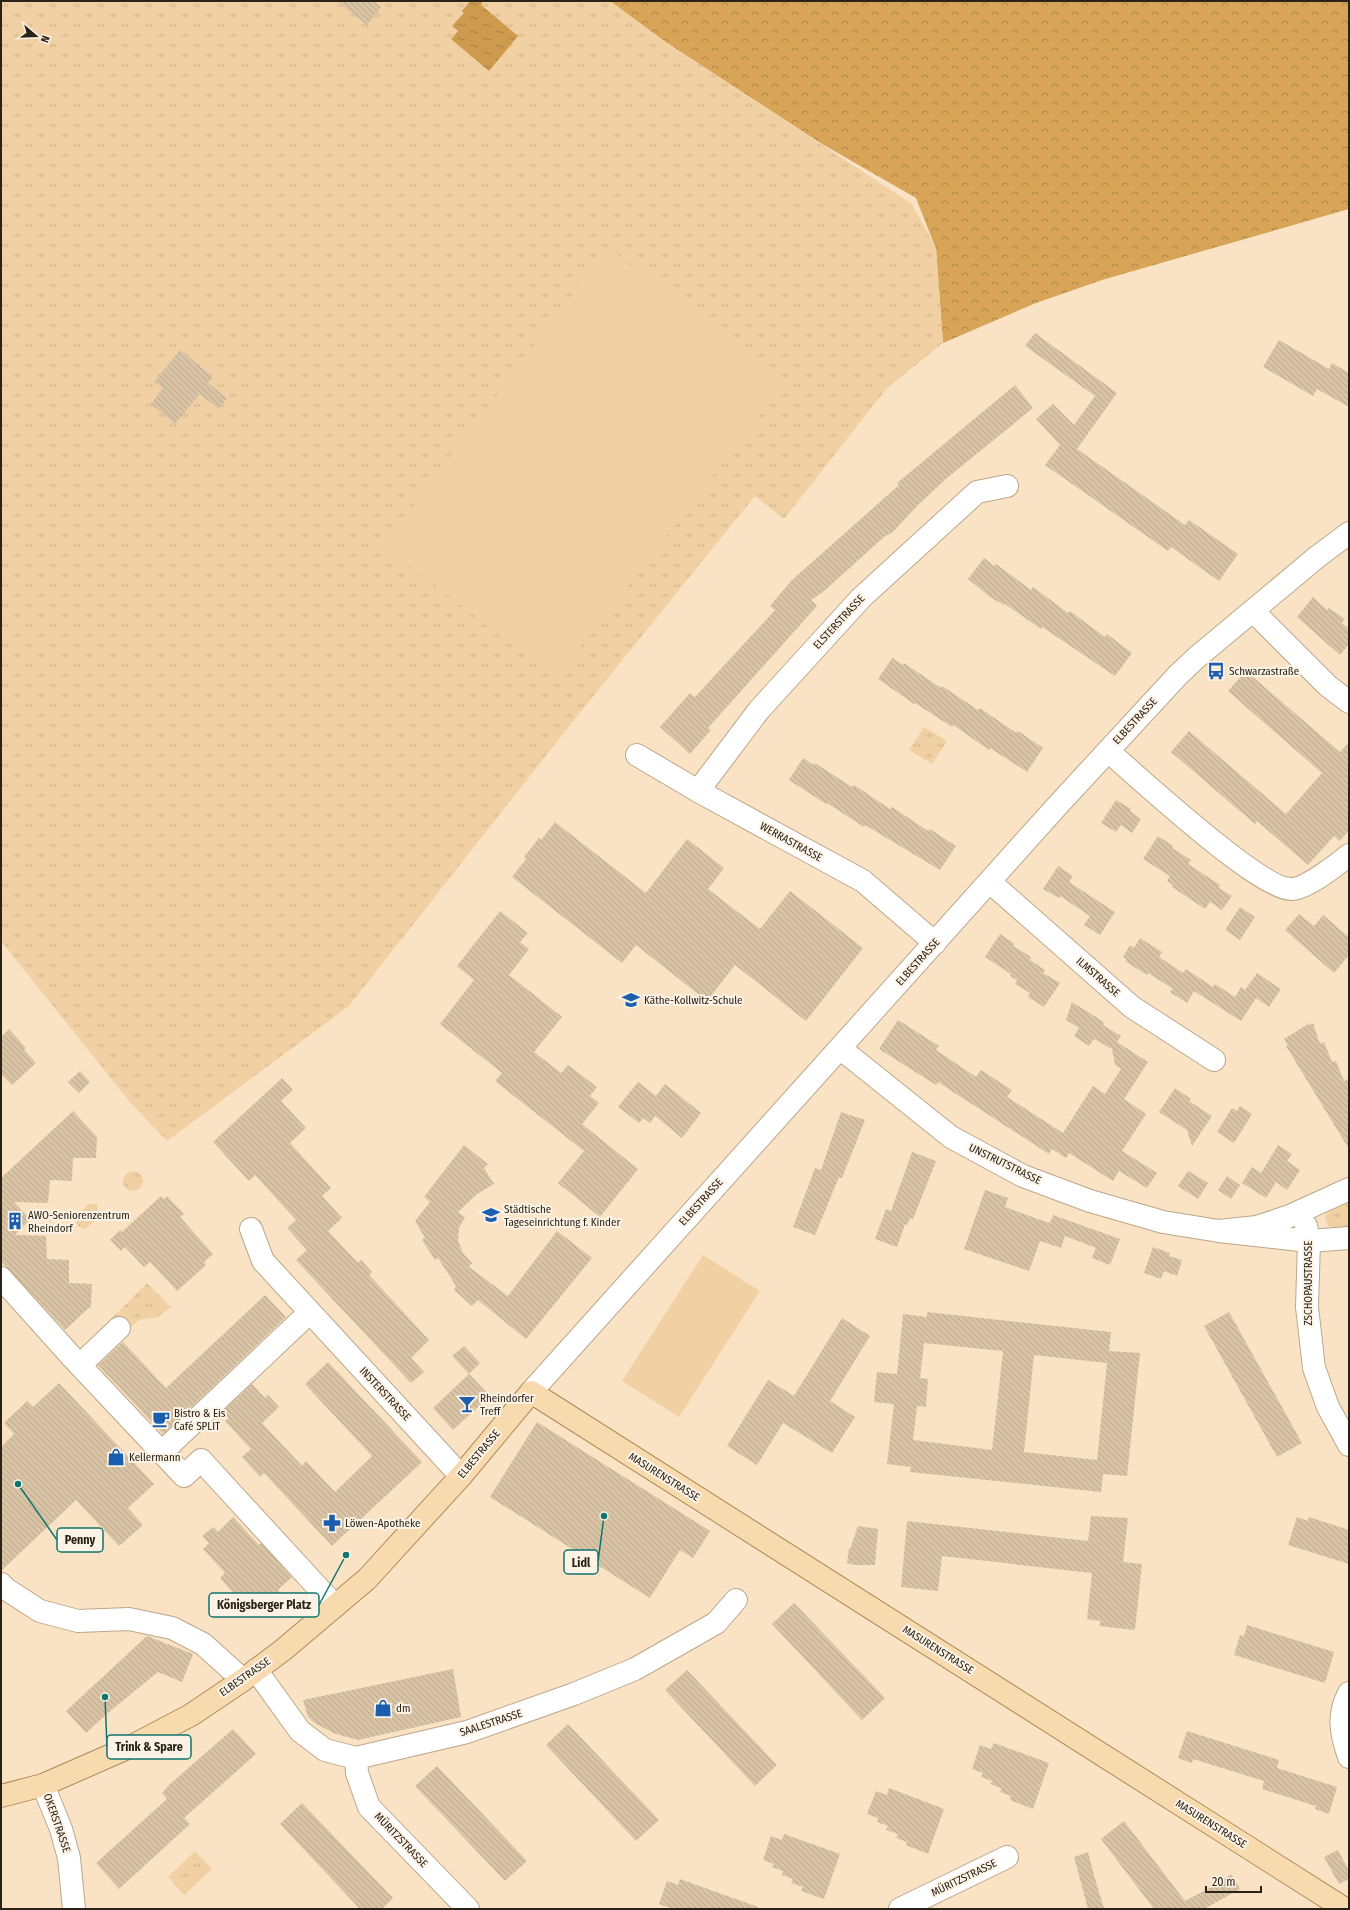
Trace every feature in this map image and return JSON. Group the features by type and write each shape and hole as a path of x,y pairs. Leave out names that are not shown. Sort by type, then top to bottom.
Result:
{"main road":[{"name":"ELBESTRASSE","path":"1,1796 43,1785 132,1746 191,1715 291,1644 367,1578 413,1530 461,1476 531,1392"},
{"name":"MASURENSTRASSE","path":"531,1392 1345,1909"}],"street":[{"name":"ELSTERSTRASSE","path":"698,791 759,710 861,598 977,492 1007,486"},
{"name":"ELBESTRASSE","path":"531,1392 1108,751 1196,658 1316,557 1349,533"},
{"path":"1253,611 1328,686 1349,702"},
{"path":"1108,751 1238,862 1277,887 1293,890 1310,882 1349,855"},
{"name":"WERRASTRASSE","path":"638,755 698,791 863,881 935,943"},
{"name":"ILMSTRASSE","path":"990,882 1132,1007 1214,1060"},
{"name":"UNSTRUTSTRASSE","path":"841,1049 951,1137 1023,1176 1105,1205 1164,1222 1219,1231 1309,1241 1349,1238"},
{"name":"UNSTRUTSTRASSE","path":"1219,1231 1257,1227 1290,1216 1349,1189"},
{"name":"ZSCHOPAUSTRASSE","path":"1303,1209 1309,1241 1307,1307 1314,1368 1328,1408 1349,1445"},
{"name":"INSTERSTRASSE","path":"251,1229 263,1262 461,1476"},
{"path":"1,1278 76,1361 184,1476 201,1460 335,1606"},
{"path":"162,1452 309,1313"},
{"path":"76,1361 119,1328"},
{"name":"SAALESTRASSE","path":"1,1584 6,1589 40,1611 78,1621 129,1619 172,1628 203,1644 249,1675 300,1731 325,1750 356,1758 466,1732 556,1702 635,1669 716,1623 736,1600"},
{"path":"1349,1693 1345,1700 1340,1723 1349,1757"},
{"name":"MÜRITZSTRASSE","path":"356,1758 357,1773 369,1807 468,1909"},
{"name":"OKERSTRASSE","path":"43,1785 61,1829 69,1858 74,1909"},
{"name":"MÜRITZSTRASSE","path":"900,1909 1006,1857"}],"green space":[{"path":"1,1 610,1 664,41 912,204 936,248 943,343 887,388 784,519 755,496 574,720 349,1006 167,1141 129,1101 1,941"},
{"path":"610,1 1349,1 1349,209 1102,280 1036,303 943,343 936,249 916,198 822,144 664,41"},
{"path":"608,247 783,385 556,679 384,545"},
{"path":"924,727 947,741 932,764 909,750"},
{"path":"133,1171 140,1174 143,1181 140,1188 133,1191 126,1188 123,1181 126,1174"},
{"path":"1349,1199 1349,1230 1340,1231 1333,1229 1327,1224 1325,1216 1333,1207"},
{"path":"88,1204 97,1204 99,1217 85,1229 78,1226 75,1219"},
{"path":"703,1255 760,1291 679,1417 622,1381"},
{"path":"147,1283 171,1307 158,1317 139,1320 126,1331 112,1318"},
{"path":"195,1851 212,1869 184,1895 168,1877"}],"water":[{"path":"470,1 483,1 481,5 518,36 489,71 451,39 458,31 452,26 464,13 462,11"}],"building":[{"path":"337,1 373,1 381,7 367,25"},
{"path":"1035,333 1117,393 1077,449 1185,525 1189,520 1238,554 1219,581 1171,547 1168,551 1045,465 1060,445 1036,419 1053,404 1074,425 1095,396 1025,346"},
{"path":"1279,340 1329,369 1332,363 1349,373 1349,407 1317,389 1313,396 1263,367"},
{"path":"180,350 213,377 208,383 227,398 219,409 200,394 175,424 151,404 163,388 154,382"},
{"path":"1015,385 1033,408 947,478 917,506 892,533 885,536 823,592 811,600 817,606 708,728 711,730 690,754 660,727 690,693 695,697 775,610 770,606 792,580 899,485 897,483"},
{"path":"984,558 994,566 996,564 1031,590 1033,587 1068,613 1070,611 1105,637 1107,634 1132,653 1115,676 1042,627 1041,629 1005,604 1004,605 990,597 968,579"},
{"path":"1313,597 1327,610 1329,608 1345,619 1342,623 1349,629 1349,644 1340,655 1297,617"},
{"path":"892,658 903,665 904,663 941,688 942,686 978,710 980,708 1016,733 1018,731 1043,748 1027,772 990,748 989,750 953,725 952,727 915,703 914,704 878,679"},
{"path":"1246,671 1340,752 1349,742 1349,830 1340,841 1334,836 1308,865 1257,821 1255,824 1171,752 1189,731 1286,814 1322,773 1228,691"},
{"path":"803,758 814,765 815,763 852,787 854,785 890,809 892,807 928,831 930,829 956,846 940,870 865,825 864,827 789,780"},
{"path":"1116,800 1131,809 1130,811 1141,819 1132,833 1121,825 1116,832 1101,823"},
{"path":"555,822 646,893 687,839 724,868 708,889 760,929 790,891 863,948 806,1021 735,965 707,1001 636,945 622,963 512,877 526,859 524,857 539,838 541,840"},
{"path":"1158,836 1173,846 1172,848 1191,860 1188,864 1220,885 1219,888 1232,896 1222,910 1210,902 1205,909 1172,887 1173,885 1167,881 1170,876 1143,859"},
{"path":"1058,866 1073,876 1069,882 1115,912 1100,935 1084,925 1090,916 1060,896 1059,898 1043,889"},
{"path":"1240,907 1255,917 1240,940 1225,930"},
{"path":"500,911 528,933 520,942 529,949 509,975 562,1017 534,1052 561,1073 568,1065 597,1087 590,1096 599,1103 582,1124 638,1169 600,1217 558,1183 584,1151 495,1081 502,1073 440,1024 474,980 457,966"},
{"path":"1299,914 1314,926 1323,915 1349,937 1349,955 1334,973 1285,930"},
{"path":"1000,934 1015,944 1013,946 1031,957 1030,960 1045,970 1043,973 1060,983 1044,1007 1028,997 1030,993 1015,984 1017,980 1010,976 1011,974 985,957"},
{"path":"1140,938 1162,952 1159,957 1183,973 1186,969 1213,987 1215,984 1235,997 1241,987 1245,990 1257,973 1281,989 1269,1007 1256,998 1241,1021 1194,991 1187,1003 1170,992 1173,989 1148,973 1147,975 1125,961 1127,960 1123,957 1130,945 1134,948"},
{"path":"1072,1002 1104,1022 1103,1025 1121,1036 1117,1042 1148,1062 1124,1099 1146,1114 1122,1151 1157,1173 1147,1188 1119,1171 1113,1181 1069,1153 1066,1158 1052,1149 1049,1154 938,1082 936,1085 879,1049 898,1020 939,1046 936,1050 976,1077 981,1070 1012,1090 1007,1097 1063,1133 1093,1086 1105,1094 1121,1069 1115,1065 1112,1049 1094,1039 1089,1046 1074,1036 1079,1028 1066,1020"},
{"path":"1313,1023 1320,1044 1324,1042 1332,1062 1336,1061 1344,1081 1349,1079 1349,1149 1286,1046 1288,1045 1284,1039 1308,1024"},
{"path":"9,1029 26,1048 24,1050 36,1063 12,1085 1,1074 1,1037"},
{"path":"80,1071 90,1082 79,1093 68,1082"},
{"path":"282,1078 293,1090 281,1101 306,1128 290,1143 331,1188 322,1196 342,1218 328,1231 358,1263 361,1260 372,1272 369,1275 429,1340 411,1358 424,1372 411,1383 296,1260 307,1250 287,1228 296,1220 255,1175 249,1181 213,1142"},
{"path":"638,1082 656,1096 665,1084 701,1113 682,1138 655,1116 650,1123 643,1118 639,1123 618,1107"},
{"path":"1175,1088 1191,1099 1189,1101 1212,1116 1192,1146 1187,1130 1159,1112"},
{"path":"1240,1106 1252,1114 1234,1143 1217,1132 1232,1108 1237,1111"},
{"name":"AWO-Seniorenzentrum Rheindorf","path":"73,1111 97,1137 96,1158 73,1158 72,1181 50,1180 48,1203 14,1202 30,1219 15,1235 46,1236 47,1259 69,1260 69,1283 92,1284 91,1306 65,1330 1,1261 1,1178"},
{"path":"841,1112 865,1120 842,1178 839,1177 815,1235 793,1227 815,1168 821,1170"},
{"path":"464,1145 488,1164 484,1168 494,1184 477,1194 458,1212 465,1217 459,1228 458,1241 463,1253 472,1263 469,1267 508,1296 557,1231 592,1258 526,1339 478,1300 472,1306 454,1290 456,1286 438,1258 435,1260 422,1240 425,1238 415,1221 430,1202 424,1197"},
{"path":"1278,1145 1292,1154 1287,1161 1300,1170 1287,1190 1276,1182 1266,1198 1242,1183 1252,1167 1261,1173"},
{"path":"912,1152 936,1161 913,1219 910,1218 907,1225 905,1224 897,1247 875,1239 886,1209 891,1211"},
{"path":"1188,1171 1208,1183 1198,1199 1178,1186"},
{"path":"1227,1176 1240,1185 1231,1199 1218,1190"},
{"path":"985,1190 1008,1198 1005,1207 1035,1218 1050,1223 1053,1215 1120,1239 1110,1265 1092,1258 1096,1248 1065,1236 1061,1248 1040,1241 1029,1271 964,1249"},
{"path":"161,1196 164,1199 167,1196 184,1214 180,1217 213,1254 204,1262 206,1265 177,1291 150,1262 144,1267 125,1247 121,1251 110,1240 120,1230 122,1232"},
{"path":"1153,1247 1170,1253 1169,1256 1182,1260 1177,1276 1164,1271 1161,1279 1144,1273"},
{"path":"265,1295 286,1317 163,1434 98,1365 123,1342 166,1388"},
{"path":"927,1312 1111,1332 1109,1351 1140,1353 1127,1476 1103,1474 1101,1492 910,1472 911,1467 887,1464 894,1404 874,1402 877,1372 897,1374 903,1314 927,1317","holes":["924,1343 1003,1351 992,1450 913,1440 917,1406 926,1407 928,1379 920,1378","1034,1355 1107,1363 1097,1460 1024,1452"]},
{"path":"1229,1312 1302,1443 1277,1457 1204,1326"},
{"path":"842,1318 870,1336 830,1401 855,1417 832,1453 783,1423 757,1465 727,1446 768,1380 794,1396"},
{"path":"464,1346 480,1363 469,1374 452,1356"},
{"path":"328,1362 422,1462 332,1546 264,1473 260,1477 242,1457 251,1449 225,1421 229,1418 222,1412 252,1384 265,1398 268,1395 279,1407 262,1423 302,1466 306,1461 335,1492 372,1456 305,1384"},
{"path":"469,1374 490,1396 453,1430 433,1408"},
{"path":"59,1383 154,1484 128,1508 143,1525 119,1546 76,1500 1,1571 1,1447 14,1434 4,1423 27,1401 33,1407"},
{"path":"537,1422 710,1531 693,1558 680,1550 650,1598 490,1497"},
{"path":"1091,1516 1128,1518 1123,1562 1142,1564 1135,1630 1099,1626 1101,1621 1087,1619 1092,1573 942,1556 938,1591 901,1587 907,1521 1088,1541"},
{"path":"233,1517 259,1545 261,1543 292,1577 278,1590 282,1595 269,1608 259,1596 249,1604 238,1592 235,1595 220,1578 225,1573 203,1549 209,1543 202,1536 213,1527 218,1532"},
{"path":"1297,1517 1308,1521 1309,1517 1349,1530 1349,1564 1288,1545"},
{"path":"858,1526 878,1529 875,1565 854,1565 847,1563 849,1548 850,1549"},
{"path":"794,1603 885,1698 862,1720 772,1624"},
{"path":"1247,1625 1334,1652 1325,1683 1234,1655 1240,1635 1244,1636"},
{"path":"147,1636 193,1654 182,1682 158,1672 86,1733 66,1711"},
{"name":"dm","path":"453,1669 461,1717 358,1740 336,1734 316,1724 308,1717 303,1700"},
{"path":"687,1670 777,1765 755,1786 665,1690"},
{"path":"568,1724 659,1820 636,1841 546,1745"},
{"path":"233,1729 256,1754 184,1818 190,1824 119,1889 96,1863 167,1799 162,1793 169,1785"},
{"path":"1187,1731 1279,1760 1277,1768 1337,1787 1329,1814 1315,1809 1316,1806 1262,1789 1264,1781 1193,1759 1192,1763 1178,1758"},
{"path":"994,1743 1049,1763 1033,1809 1010,1800 1011,1796 1000,1792 1002,1789 991,1784 992,1781 981,1777 983,1773 972,1769 980,1745 991,1749"},
{"path":"437,1766 527,1861 505,1881 415,1786"},
{"path":"889,1788 944,1809 928,1854 906,1845 907,1842 896,1838 898,1834 886,1830 888,1826 877,1822 878,1818 867,1814 876,1791 887,1795"},
{"path":"302,1803 393,1898 382,1909 360,1909 280,1824"},
{"path":"1124,1821 1185,1901 1219,1883 1231,1874 1240,1889 1204,1909 1154,1909 1101,1839"},
{"path":"784,1834 840,1854 824,1899 801,1891 803,1887 791,1883 793,1879 782,1875 783,1871 772,1867 774,1864 763,1860 771,1836 782,1840"},
{"path":"1338,1850 1349,1871 1349,1879 1339,1884 1324,1857"},
{"path":"1088,1852 1104,1909 1088,1909 1074,1857"},
{"path":"680,1879 758,1907 758,1909 673,1909 659,1904 667,1881 678,1885"}],"place":[{"name":"Schwarzastraße","path":"1216,671"},
{"name":"Käthe-Kollwitz-Schule","path":"631,1000"},
{"name":"Städtische Tageseinrichtung f. Kinder","path":"491,1215"},
{"name":"AWO-Seniorenzentrum Rheindorf","path":"15,1221"},
{"name":"Rheindorfer Treff","path":"467,1404"},
{"name":"Bistro & Eis Café SPLIT","path":"161,1419"},
{"name":"Kellermann","path":"116,1457"},
{"name":"Penny","path":"18,1484"},
{"name":"Lidl","path":"604,1516"},
{"name":"Löwen-Apotheke","path":"332,1523"},
{"name":"Königsberger Platz","path":"346,1555"},
{"name":"Trink & Spare","path":"105,1697"},
{"name":"dm","path":"383,1708"}]}
